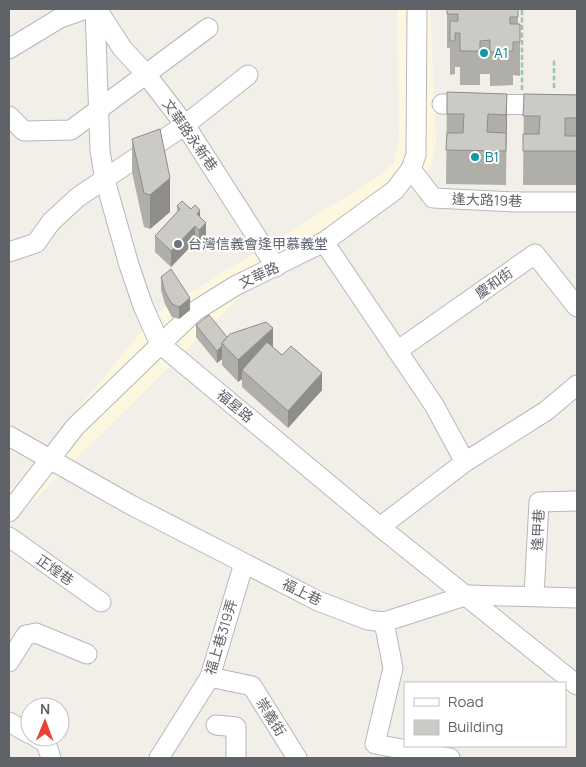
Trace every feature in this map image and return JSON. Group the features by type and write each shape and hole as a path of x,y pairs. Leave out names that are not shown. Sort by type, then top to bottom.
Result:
{"street":[{"path":"9,49 60,18 86,9"},
{"name":"文華路永新巷","path":"96,9 122,48 145,73 185,125 276,267"},
{"name":"福星路","path":"96,9 98,110 104,180 132,273 160,344 380,527 468,595 577,685"},
{"name":"文華路","path":"9,512 75,427 195,311 235,286 324,242 395,190 412,169 416,155 417,9"},
{"path":"9,116 24,131 71,130 145,73 208,28"},
{"path":"9,252 36,243 51,222 71,203 185,125 248,75"},
{"path":"442,104 577,105"},
{"name":"逢大路19巷","path":"412,169 434,198 577,202"},
{"path":"324,242 434,405 466,462"},
{"name":"慶和街","path":"397,351 535,254 577,307"},
{"path":"380,527 466,462 546,411 577,385"},
{"name":"福上巷","path":"9,436 131,505 318,600 368,620 384,622"},
{"name":"逢甲巷","path":"534,596 539,502 577,501"},
{"name":"正煌巷","path":"9,537 101,602"},
{"name":"福上巷319弄","path":"159,758 210,677 244,563"},
{"path":"450,758 375,744 393,668 384,622 468,595 577,598"},
{"path":"9,662 26,635 36,633 87,654"},
{"name":"崇義街","path":"210,677 252,686 297,758"},
{"path":"9,722 20,728"},
{"path":"216,724 236,727 236,758"}],"path":[{"path":"522,9 522,104"},
{"path":"554,58 554,105"}],"shaded area":[{"path":"397,9 430,9 436,144 430,169 346,235 257,280 11,523 9,522 9,492 157,313 375,179 394,163 399,137"}],"building":[{"path":"447,9 518,9 518,17 510,17 510,24 520,24 520,42 513,42 513,51 490,52 490,40 480,41 480,51 460,51 460,33 455,33 455,41 450,41 450,21 458,21 458,14 447,14"},
{"path":"447,92 507,94 506,115 488,114 487,132 506,133 506,151 446,150 447,133 463,133 464,114 447,114"},
{"path":"524,94 577,95 577,118 565,118 565,136 577,136 577,151 523,151 523,134 539,134 540,116 523,116"},
{"path":"160,129 170,178 150,195 144,193 132,139"},
{"path":"182,201 191,209 195,205 200,210 197,214 206,223 199,230 195,226 171,251 155,236 180,209 177,206"},
{"path":"171,269 190,298 179,307 172,304 165,292 161,277"},
{"path":"209,315 227,337 217,351 196,325"},
{"path":"266,322 273,328 238,360 222,343 230,334"},
{"path":"267,342 282,355 291,346 322,373 288,411 242,370"}],"place":[{"name":"A1","path":"484,53"},
{"name":"B1","path":"475,157"},
{"name":"台灣信義會逢甲慕義堂","path":"178,244"}]}
